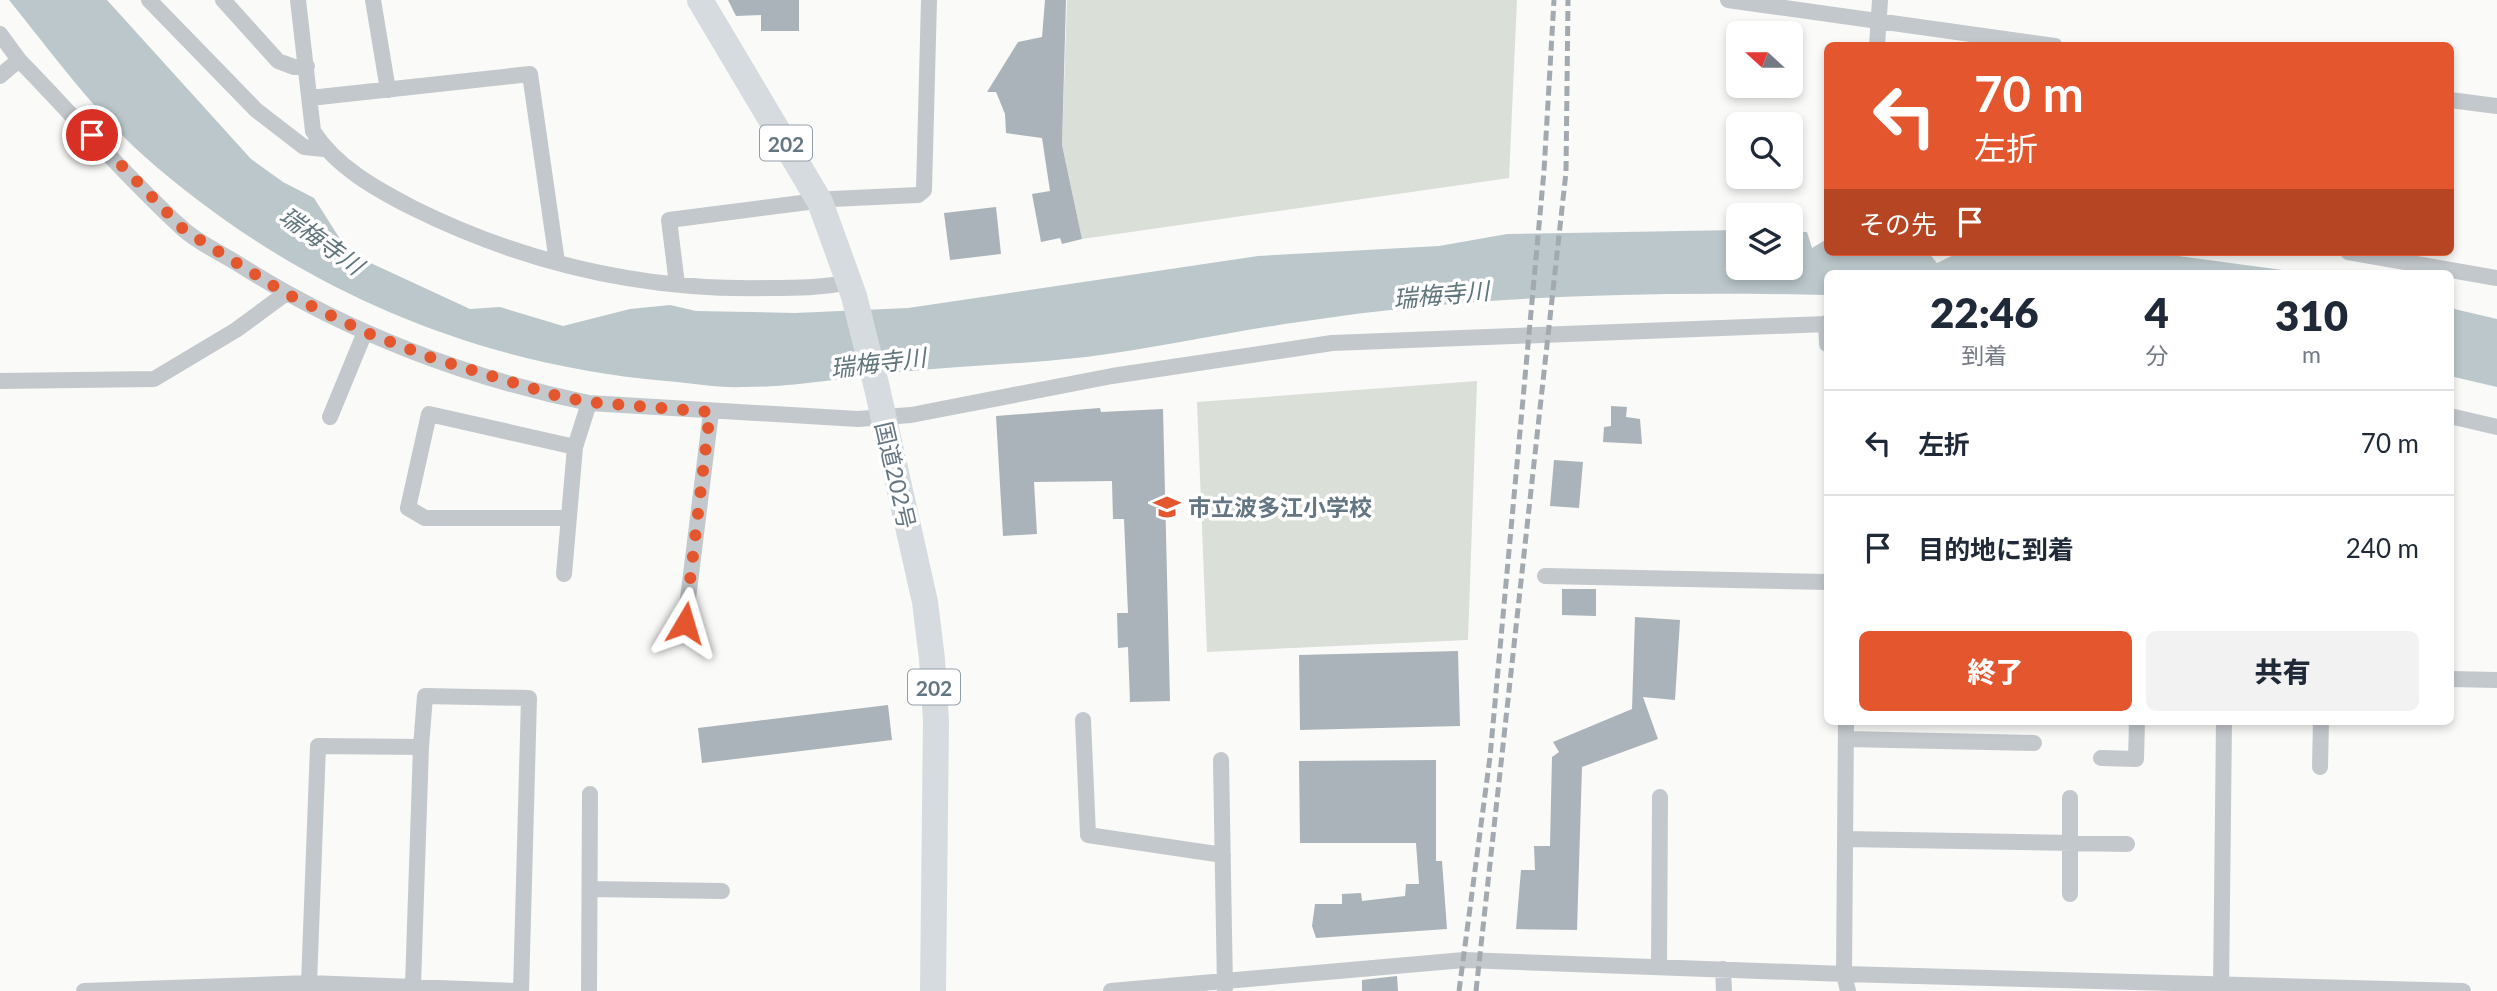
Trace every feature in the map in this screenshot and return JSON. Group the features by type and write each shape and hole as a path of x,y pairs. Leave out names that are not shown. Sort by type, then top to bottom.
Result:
{"highway":[{"name":"国道202号","path":"700,0 820,202 851,289 877,388 915,553 932,659 936,720 933,991"}],"street":[{"path":"149,0 256,110 304,147 324,149"},
{"path":"223,0 278,61 294,66 307,66"},
{"path":"298,0 313,131 324,149 383,192 495,245 608,276 732,289 851,289"},
{"path":"373,0 388,90"},
{"path":"677,284 669,220 820,202 832,198 918,195 924,190 929,0"},
{"path":"1727,0 2027,42"},
{"path":"1877,42 1880,0"},
{"path":"0,34 19,60 184,230 285,293 365,332 432,358 589,402 710,412 858,419 911,415 1112,376 1332,343 1824,323"},
{"path":"0,76 19,60"},
{"path":"310,98 530,74 557,262"},
{"path":"2454,101 2497,106"},
{"path":"2371,256 2451,270"},
{"path":"2454,270 2497,278"},
{"path":"0,382 154,379 236,330 285,293"},
{"path":"330,417 365,332"},
{"path":"564,574 575,447 589,402"},
{"path":"685,623 710,412"},
{"path":"569,518 425,519 408,508 429,414 575,447"},
{"path":"2454,417 2497,427"},
{"path":"1545,576 1824,582"},
{"path":"2454,679 2497,680"},
{"path":"84,991 309,983 519,991 529,698 425,696 413,985"},
{"path":"1083,720 1088,835 1223,855"},
{"path":"1846,725 1844,974 1848,991"},
{"path":"2101,758 2136,759 2137,725"},
{"path":"2222,987 2224,725"},
{"path":"2320,767 2321,725"},
{"path":"1846,739 2034,743"},
{"path":"309,983 318,746 421,747"},
{"path":"1222,760 1225,986"},
{"path":"589,991 590,794"},
{"path":"1659,967 1660,797"},
{"path":"2070,798 2070,894"},
{"path":"1845,839 2127,844"},
{"path":"590,889 722,891"},
{"path":"1111,991 1225,986 1453,960 2222,987 2463,991"},
{"path":"1723,969 1724,991"}],"shaded area":[{"path":"1067,0 1517,0 1509,178 1082,239 1062,145"},
{"path":"1477,381 1468,640 1207,652 1197,402"}],"water":[{"name":"瑞梅寺川","path":"9,0 107,0 251,159 283,182 314,198 349,253 470,309 500,307 563,326 630,309 670,305 696,311 795,313 908,308 1258,256 1439,246 1507,234 1726,230 1726,280 1803,280 1803,232 1807,232 1812,248 1824,241 1824,256 1931,256 1937,263 1952,256 2179,256 2282,270 1824,270 1824,295 1628,295 1430,306 1272,326 1063,359 900,372 803,384 724,387 593,372 522,357 453,337 387,311 322,280 260,244 201,202 144,156 90,100"},
{"path":"2454,309 2497,319 2497,387 2454,377"}],"building":[{"path":"728,0 799,0 799,31 761,31 761,15 736,16"},
{"path":"1045,0 1066,0 1062,145 1082,239 1062,244 1060,238 1041,242 1032,194 1050,191 1042,138 1006,133 1005,114 996,92 987,92 1018,42 1042,37"},
{"path":"996,207 1001,254 950,260 944,213"},
{"path":"1611,406 1627,407 1626,417 1640,419 1642,444 1603,442 1604,427 1611,426"},
{"path":"1100,408 1101,412 1163,409 1170,701 1130,702 1128,647 1118,648 1117,613 1128,613 1124,519 1113,519 1112,481 1034,482 1037,534 1003,536 996,416"},
{"path":"1554,460 1583,462 1579,508 1550,506"},
{"path":"1562,589 1596,589 1596,616 1562,615"},
{"path":"1635,617 1680,620 1675,700 1643,697 1658,739 1582,767 1577,930 1516,929 1521,870 1535,870 1534,846 1550,846 1552,757 1559,752 1553,742 1632,709"},
{"path":"1458,651 1460,726 1300,730 1299,655"},
{"path":"888,705 892,740 702,763 698,728"},
{"path":"1436,760 1436,861 1442,861 1447,929 1316,938 1312,926 1315,904 1342,904 1342,894 1361,893 1362,901 1405,896 1406,884 1419,884 1416,843 1300,843 1299,761"},
{"path":"1397,976 1398,991 1362,991 1362,980"}],"railway":[{"path":"1459,991 1490,757 1544,171 1554,0"},
{"path":"1476,991 1566,172 1568,0"}],"place":[{"name":"市立波多江小学校","path":"1167,507"}],"route":[{"path":"92,135 184,230 285,293 365,332 432,358 558,396 589,402 710,412 685,623"}]}
